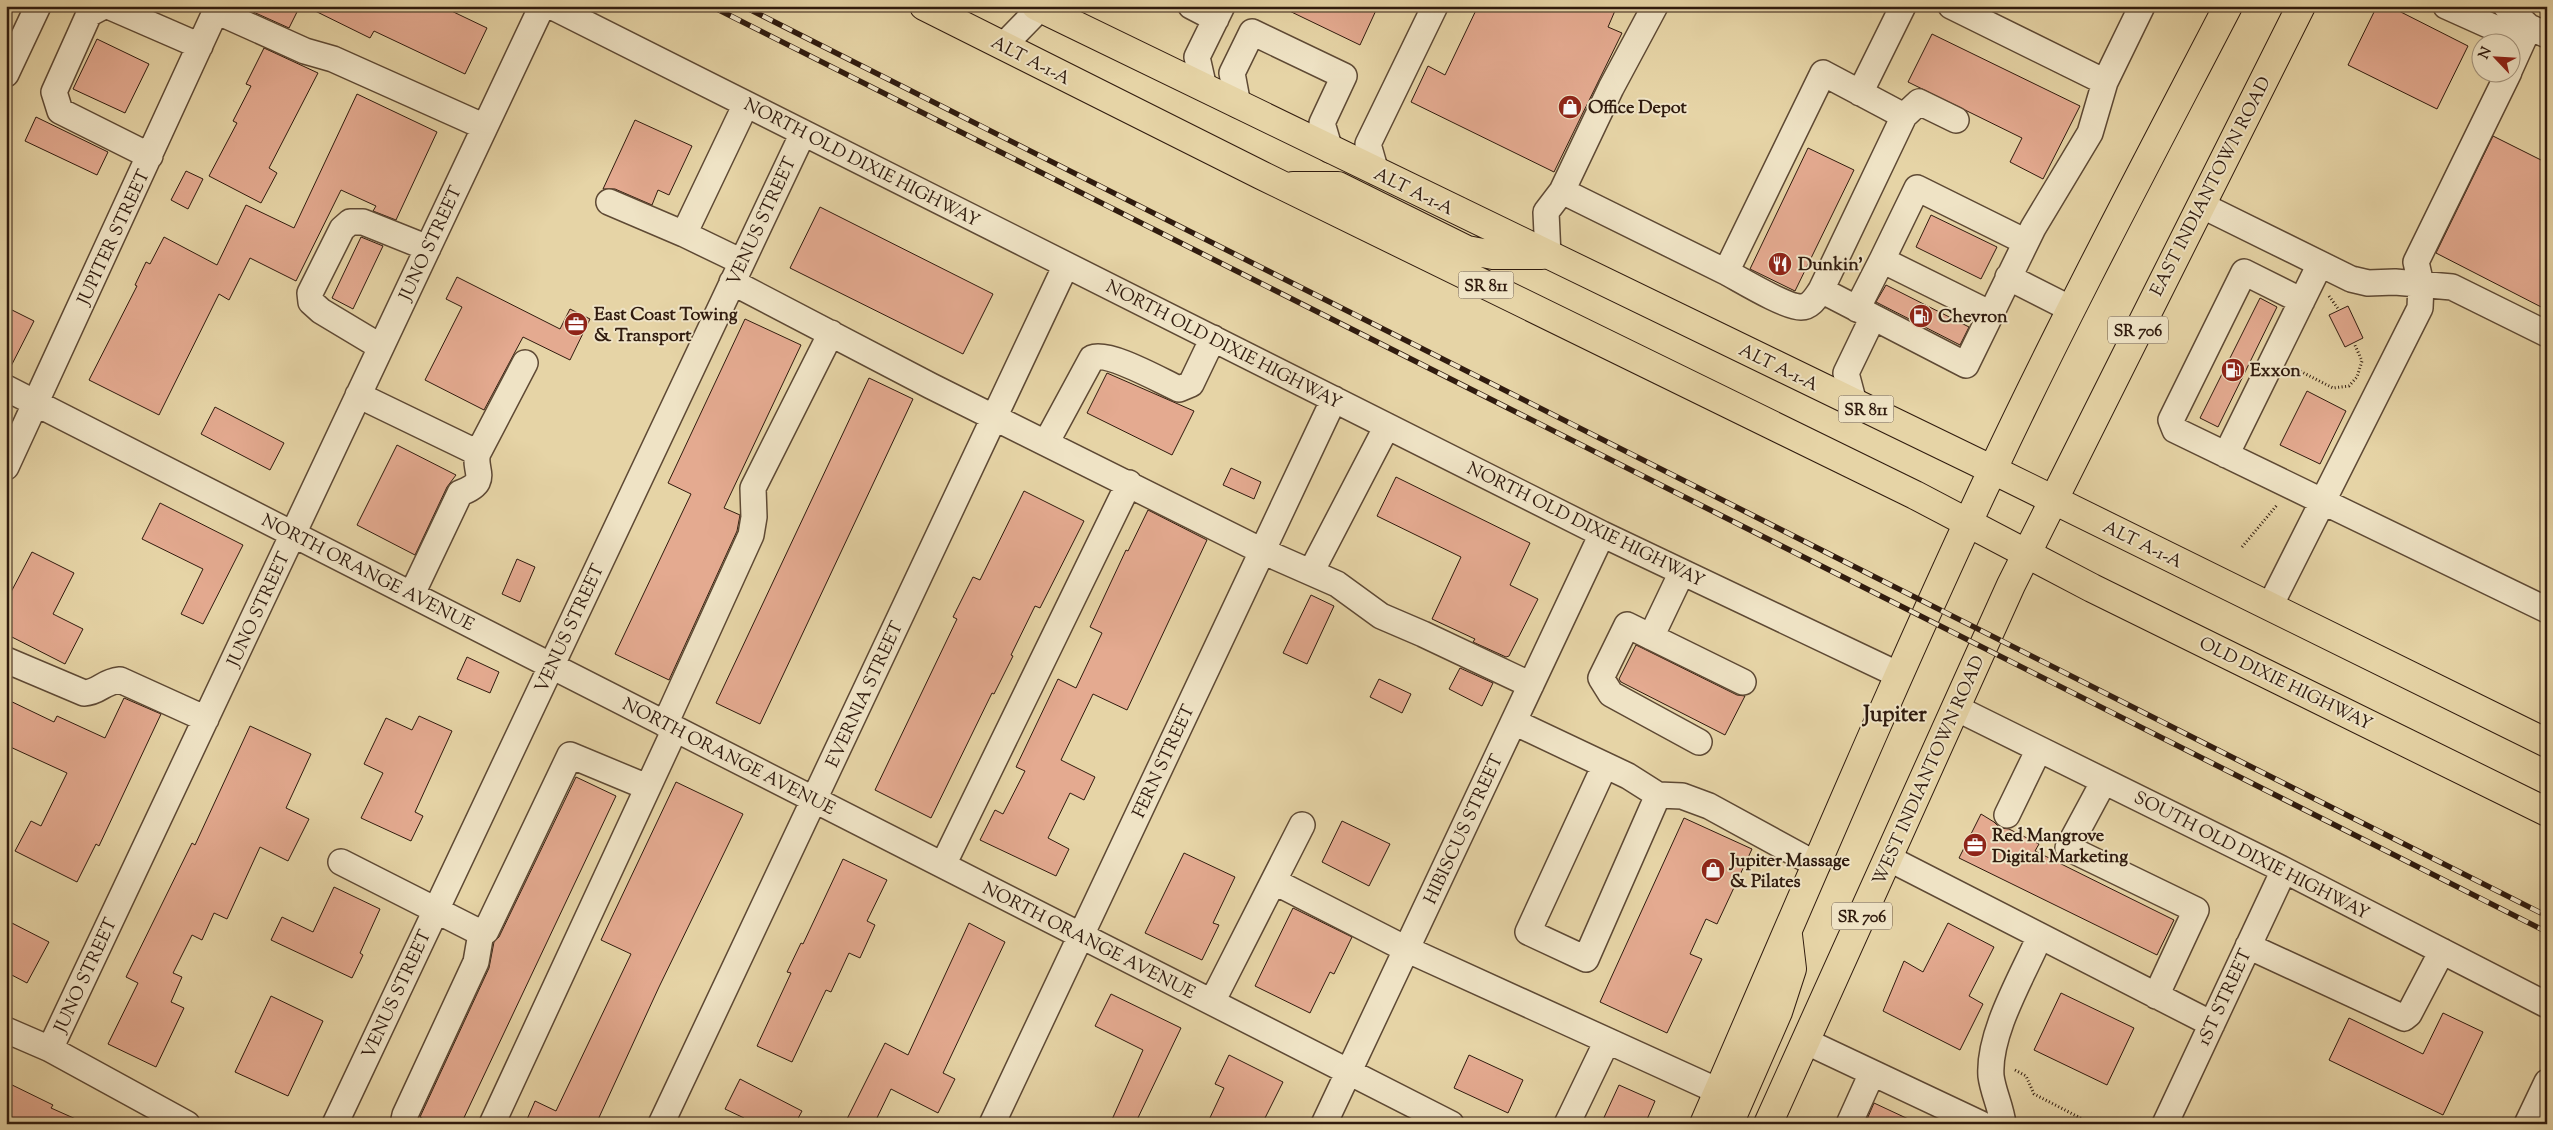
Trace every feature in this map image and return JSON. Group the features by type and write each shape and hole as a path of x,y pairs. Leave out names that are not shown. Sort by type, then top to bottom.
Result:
{"main road":[{"name":"ALT A-1-A","path":"924,6 1285,186 1915,495 2026,554"},
{"path":"1704,1124 1899,675 1992,470 2071,309 2228,6"},
{"name":"EAST INDIANTOWN ROAD","path":"2053,500 2301,6"},
{"name":"ALT A-1-A","path":"1040,7 1330,150 1992,470 2547,743"},
{"path":"1285,186 1338,186 1467,250 1493,255 1548,256"},
{"name":"WEST INDIANTOWN ROAD","path":"1768,1124 2026,554 2053,500"},
{"name":"OLD DIXIE HIGHWAY","path":"2026,554 2547,812"},
{"path":"1729,1124 1778,1012 1792,969 1788,931"}],"street":[{"path":"6,74 38,6"},
{"path":"104,6 89,14 54,92 60,111 150,156"},
{"path":"108,6 200,46"},
{"name":"JUNO STREET","path":"50,1049 542,6"},
{"name":"NORTH OLD DIXIE HIGHWAY","path":"551,6 1602,534 1899,675"},
{"path":"1191,6 1219,12 1197,57 1204,88"},
{"path":"1376,172 1368,144 1435,6"},
{"path":"1548,256 1546,212 1562,191 1611,88 1655,6"},
{"path":"1860,93 1903,6"},
{"path":"1951,6 2105,82"},
{"path":"1821,290 1966,365 2026,242 2090,133 2105,82 2142,6"},
{"path":"2446,6 2495,28 2538,31"},
{"path":"2506,6 2538,31"},
{"path":"1003,46 1040,7"},
{"path":"217,9 305,51 333,59 485,127"},
{"name":"JUPITER STREET","path":"6,467 37,404 217,9"},
{"path":"2520,55 2538,31"},
{"path":"1238,105 1232,73 1252,32 1344,76 1322,123 1330,150"},
{"path":"1726,272 1823,74 1904,116"},
{"path":"2270,606 2420,308 2421,284 2416,262 2504,82"},
{"path":"1562,191 1788,304 1802,307 1813,302 1821,290 1904,116 1919,102 1956,120"},
{"path":"684,234 746,104"},
{"name":"VENUS STREET","path":"335,1124 803,133"},
{"path":"1854,403 1846,373 1882,260 1918,188 2026,242"},
{"path":"609,202 684,234 737,272 831,334 1262,551 1337,584 1381,616 1531,685"},
{"path":"2201,206 2351,279 2368,284 2395,282 2452,287 2547,334"},
{"path":"381,347 321,310 311,302 310,293 342,229 350,222 363,222 428,248"},
{"path":"1882,260 1991,314"},
{"path":"2226,455 2320,264"},
{"name":"EVERNIA STREET","path":"661,1124 1066,265"},
{"path":"2302,301 2244,272 2170,420 2175,430 2547,610"},
{"path":"2008,278 2071,309"},
{"path":"492,1124 648,787 670,726 751,535 754,517 753,488 831,334"},
{"path":"1046,443 1092,358 1097,356 1111,358 1179,389 1190,384 1213,338"},
{"path":"412,594 460,493 474,486 477,480 479,475 476,457 525,363"},
{"name":"NORTH ORANGE AVENUE","path":"6,388 1451,1124"},
{"path":"358,395 478,453"},
{"name":"FERN STREET","path":"992,1124 1334,399"},
{"path":"1311,572 1387,426"},
{"path":"942,865 1129,483"},
{"name":"HIBISCUS STREET","path":"1324,1124 1602,534"},
{"path":"1651,637 1682,572"},
{"path":"1699,742 1611,694 1601,678 1627,625 1743,682"},
{"path":"6,660 84,693 93,692 107,681 120,680 206,718"},
{"name":"SOUTH OLD DIXIE HIGHWAY","path":"1956,708 2284,870 2547,1005"},
{"path":"1514,722 1628,776 1658,795 1682,796 1709,806 1817,865"},
{"path":"2007,814 2039,749"},
{"path":"403,1124 405,1115 476,962 482,933 486,931 570,755 648,787"},
{"path":"1605,765 1528,932 1586,959 1653,811 1658,795"},
{"path":"2104,781 2068,848 2196,910 2156,996"},
{"path":"1212,1002 1275,882 1302,825"},
{"path":"1888,858 2212,1024"},
{"path":"342,862 482,933"},
{"name":"1ST STREET","path":"2165,1124 2284,870"},
{"path":"1275,882 1406,949 1718,1091"},
{"path":"2002,1124 2002,1110 1991,1076 1994,1041 2040,936"},
{"path":"2248,946 2404,1018 2409,1014 2442,951"},
{"path":"6,1030 50,1049 187,1124"},
{"path":"1567,1124 1607,1041"},
{"path":"1805,1041 1981,1124"},
{"path":"1849,1124 1872,1073"},
{"path":"2527,1124 2547,1082"}],"path":[{"path":"2274,358 2333,388 2349,386 2357,377 2362,361 2354,342"},
{"path":"2242,546 2277,506 2287,484"},
{"path":"2010,1067 2026,1076 2034,1094 2092,1124"}],"building":[{"path":"240,6 300,6 289,28"},
{"path":"305,6 441,6 487,28 465,74 374,31 370,38"},
{"path":"1279,6 1378,6 1360,45"},
{"path":"1478,6 1617,6 1608,27 1622,33 1554,172 1411,102 1428,66 1445,75"},
{"path":"2377,6 2389,6 2468,46 2437,109 2348,65"},
{"path":"1932,34 2080,106 2043,179 2010,162 2022,138 1908,82"},
{"path":"97,39 149,64 125,113 73,89"},
{"path":"264,48 318,73 269,168 277,173 261,203 209,176 237,123 233,121 251,86 246,84"},
{"path":"357,94 437,132 396,220 373,211 376,206 341,190 296,281 250,258 229,300 219,294 159,415 89,380 137,286 135,285 146,262 150,264 164,237 217,265 246,205 294,228"},
{"path":"36,117 108,152 97,175 25,141"},
{"path":"635,120 692,146 669,195 658,190 652,205 615,189 603,189"},
{"path":"2493,136 2547,163 2547,310 2436,253"},
{"path":"1808,148 1854,170 1795,291 1750,269"},
{"path":"186,171 203,179 188,209 171,200"},
{"path":"820,207 993,294 963,354 790,268"},
{"path":"1931,215 1997,247 1981,279 1916,247"},
{"path":"361,237 383,246 353,309 332,298"},
{"path":"457,277 560,329 570,309 590,319 570,360 523,337 484,410 425,380 462,307 446,299"},
{"path":"1886,285 1969,327 1960,345 1876,302"},
{"path":"2260,298 2277,307 2218,427 2200,418"},
{"path":"2348,306 2363,338 2345,347 2329,315"},
{"path":"6,307 34,321 7,374 6,374"},
{"path":"745,319 801,345 724,508 740,515 737,531 669,680 615,654 691,494 668,483"},
{"path":"1107,373 1194,411 1172,455 1087,413"},
{"path":"869,378 913,399 760,724 716,703"},
{"path":"2307,391 2346,411 2320,464 2280,445"},
{"path":"215,407 284,443 270,470 201,434"},
{"path":"397,445 456,475 447,487 415,555 357,525"},
{"path":"1231,468 1261,482 1254,499 1223,485"},
{"path":"1396,477 1530,543 1510,585 1538,599 1509,656 1506,657 1473,642 1475,639 1432,619 1461,557 1377,516"},
{"path":"1024,491 1084,521 1040,608 1035,606 1011,655 1013,656 994,694 992,693 931,818 875,790 957,619 953,617 973,577 980,580"},
{"path":"160,503 243,545 203,624 181,614 203,569 142,539"},
{"path":"1148,510 1207,540 1127,710 1093,694 1061,760 1095,777 1084,800 1070,793 1048,838 1069,849 1056,876 980,840 995,810 1003,814 1025,771 1016,767 1058,679 1076,688 1102,633 1090,627 1126,550 1128,551"},
{"path":"32,552 74,573 53,614 83,629 65,664 6,634 6,590 11,592"},
{"path":"517,559 535,567 520,602 502,594"},
{"path":"1311,595 1334,606 1307,664 1283,653"},
{"path":"1636,645 1737,695 1745,696 1725,735 1621,682 1619,679"},
{"path":"467,657 499,672 490,693 457,679"},
{"path":"1460,668 1493,683 1482,706 1449,689"},
{"path":"1379,679 1411,694 1402,713 1370,697"},
{"path":"124,698 161,714 99,846 96,844 77,882 15,851 31,821 41,826 67,773 6,745 6,699 54,722 57,716 105,738"},
{"path":"419,716 452,731 415,812 423,816 411,841 361,818 383,773 364,764 386,718 412,730"},
{"path":"250,726 311,754 286,808 309,819 288,861 260,847 227,919 214,913 202,940 192,935 173,973 182,977 171,1002 184,1008 156,1067 108,1044 138,983 126,977 192,843 195,845"},
{"path":"576,777 616,796 461,1124 433,1124 420,1117 489,968 494,942 499,937"},
{"path":"676,782 743,814 659,987 596,1124 525,1124 535,1101 556,1111 631,954 601,940"},
{"path":"1981,814 2000,828 2009,829 2039,844 2035,851 2174,920 2157,955 1959,858"},
{"path":"1684,818 1752,849 1717,924 1706,919 1690,954 1702,959 1667,1033 1600,1002"},
{"path":"1342,821 1390,844 1369,886 1322,862"},
{"path":"1184,853 1235,877 1213,923 1219,925 1202,960 1145,933"},
{"path":"843,859 887,880 867,921 875,925 860,958 849,953 831,992 826,990 792,1062 757,1046 791,973 787,972 801,943 803,944"},
{"path":"334,887 380,909 360,953 363,955 352,978 271,940 282,917 313,932"},
{"path":"1293,908 1352,937 1334,974 1330,972 1310,1013 1255,986"},
{"path":"6,920 49,942 27,983 6,972"},
{"path":"969,923 1005,942 943,1073 955,1079 938,1113 891,1089 874,1124 857,1124 847,1119 885,1043 908,1055"},
{"path":"1948,923 1994,947 1969,996 1983,1004 1960,1050 1883,1011 1904,961 1923,972"},
{"path":"2061,993 2134,1028 2107,1085 2034,1050"},
{"path":"1111,994 1181,1028 1135,1124 1110,1124 1143,1050 1095,1026"},
{"path":"271,996 323,1021 288,1096 235,1072"},
{"path":"2443,1013 2483,1032 2443,1115 2329,1060 2349,1018 2423,1054"},
{"path":"1229,1055 1283,1082 1262,1124 1207,1124 1224,1088 1215,1084"},
{"path":"1469,1055 1523,1080 1508,1113 1454,1088"},
{"path":"740,1079 802,1111 795,1124 741,1124 744,1118 725,1109"},
{"path":"6,1082 53,1105 51,1108 87,1124 6,1124"},
{"path":"1619,1085 1655,1101 1645,1124 1601,1124"},
{"path":"1874,1103 1919,1124 1865,1124"}],"railway":[{"path":"711,6 2547,932"},
{"path":"743,6 2547,916"}],"place":[{"name":"Office Depot","path":"1570,107"},
{"name":"Dunkin'","path":"1780,264"},
{"name":"Chevron","path":"1921,316"},
{"name":"East Coast Towing & Transport","path":"576,324"},
{"name":"Exxon","path":"2233,370"},
{"name":"Red Mangrove Digital Marketing","path":"1975,845"},
{"name":"Jupiter Massage & Pilates","path":"1713,870"}],"district":[{"name":"Jupiter","path":"1895,713"}]}
